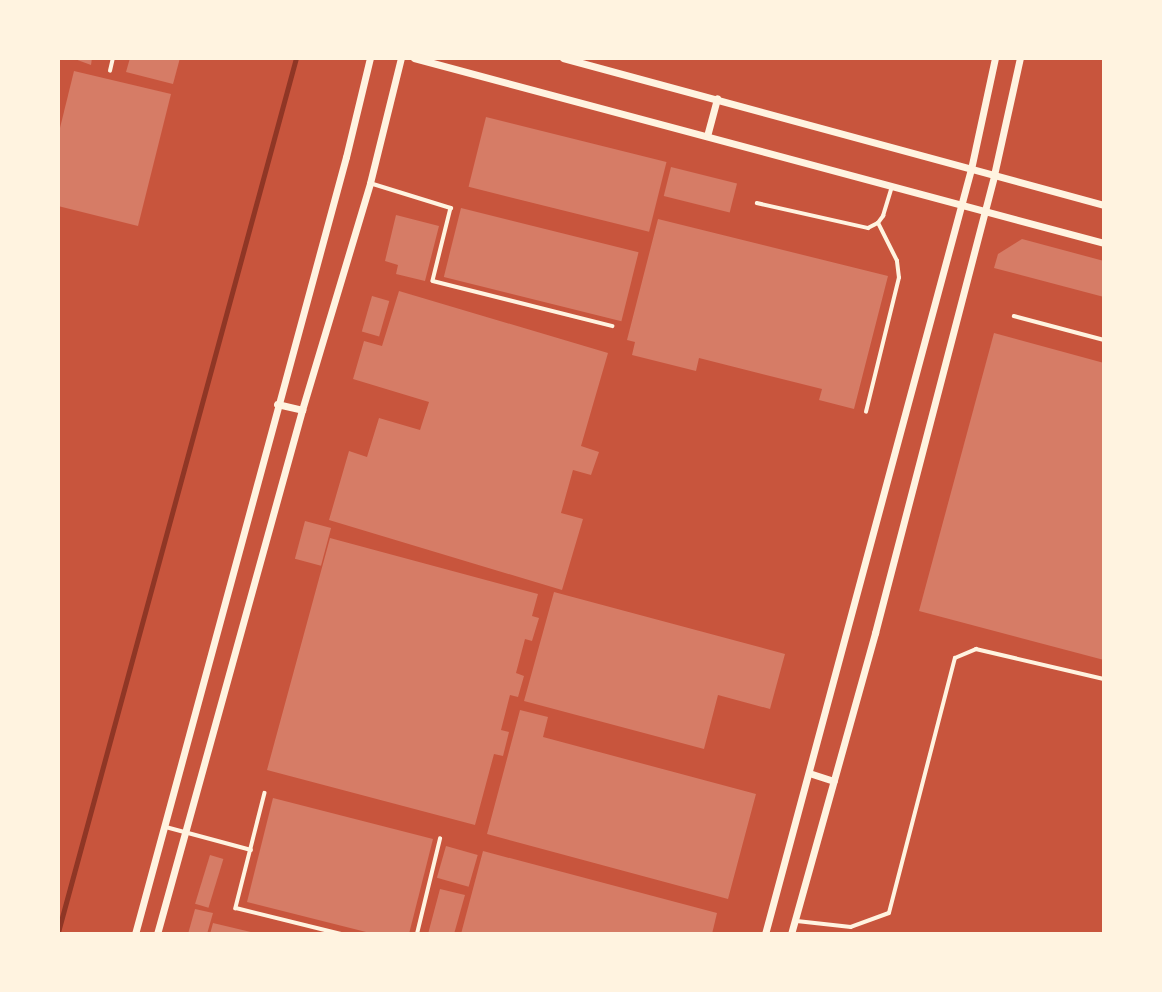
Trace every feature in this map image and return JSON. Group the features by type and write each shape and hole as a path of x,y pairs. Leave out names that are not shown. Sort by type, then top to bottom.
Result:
{"street":[{"path":"135,934 346,157 370,58"},
{"path":"158,934 302,410 370,183 401,58"},
{"path":"414,58 1104,243"},
{"path":"563,58 1104,205"},
{"path":"765,934 971,169 995,58"},
{"path":"791,934 995,175 1020,58"},
{"path":"706,136 717,98"},
{"path":"277,404 302,410"},
{"path":"809,773 834,781"}],"lane":[{"path":"110,71 113,58"},
{"path":"370,183 451,208 433,281 612,326"},
{"path":"757,204 868,228 878,223 883,216 892,186"},
{"path":"866,412 899,278 897,261 878,223"},
{"path":"1014,316 1104,340"},
{"path":"794,921 851,928 890,914 955,658 976,649 1104,679"},
{"path":"265,793 236,908 341,934"},
{"path":"166,827 251,850"},
{"path":"417,934 440,839"}],"building":[{"path":"72,58 92,58 91,65"},
{"path":"130,58 180,58 173,84 126,72"},
{"path":"74,71 171,94 138,226 58,206 58,136"},
{"path":"486,117 666,162 649,232 469,187"},
{"path":"671,167 737,183 730,213 664,196"},
{"path":"461,208 639,252 621,321 444,277"},
{"path":"396,215 439,226 425,281 396,274 398,265 385,261"},
{"path":"658,219 888,276 854,409 819,400 822,389 699,358 696,371 632,355 635,342 627,340"},
{"path":"1022,239 1104,261 1104,297 994,268 998,254"},
{"path":"399,291 608,353 581,446 599,452 591,475 573,470 561,513 583,519 562,590 329,520 349,451 367,457 379,418 420,430 429,402 353,379 364,341 382,346"},
{"path":"372,296 389,301 379,337 362,332"},
{"path":"994,333 1104,363 1104,660 919,611"},
{"path":"305,521 331,528 321,566 295,559"},
{"path":"330,538 538,594 532,616 539,618 532,641 525,639 516,673 524,676 518,697 510,695 501,730 509,732 503,756 494,754 475,825 267,770"},
{"path":"554,592 785,654 770,709 718,695 704,749 524,701"},
{"path":"520,710 548,717 543,737 756,794 728,899 487,834"},
{"path":"273,798 433,839 409,934 374,934 247,902"},
{"path":"446,846 478,855 469,887 437,878"},
{"path":"483,851 717,913 712,934 461,934"},
{"path":"210,855 223,859 208,908 195,904"},
{"path":"440,889 465,895 454,934 428,934"},
{"path":"195,909 213,913 207,934 188,934"},
{"path":"213,923 255,933 255,934 210,934"}],"waterway":[{"path":"58,932 296,58"}]}
